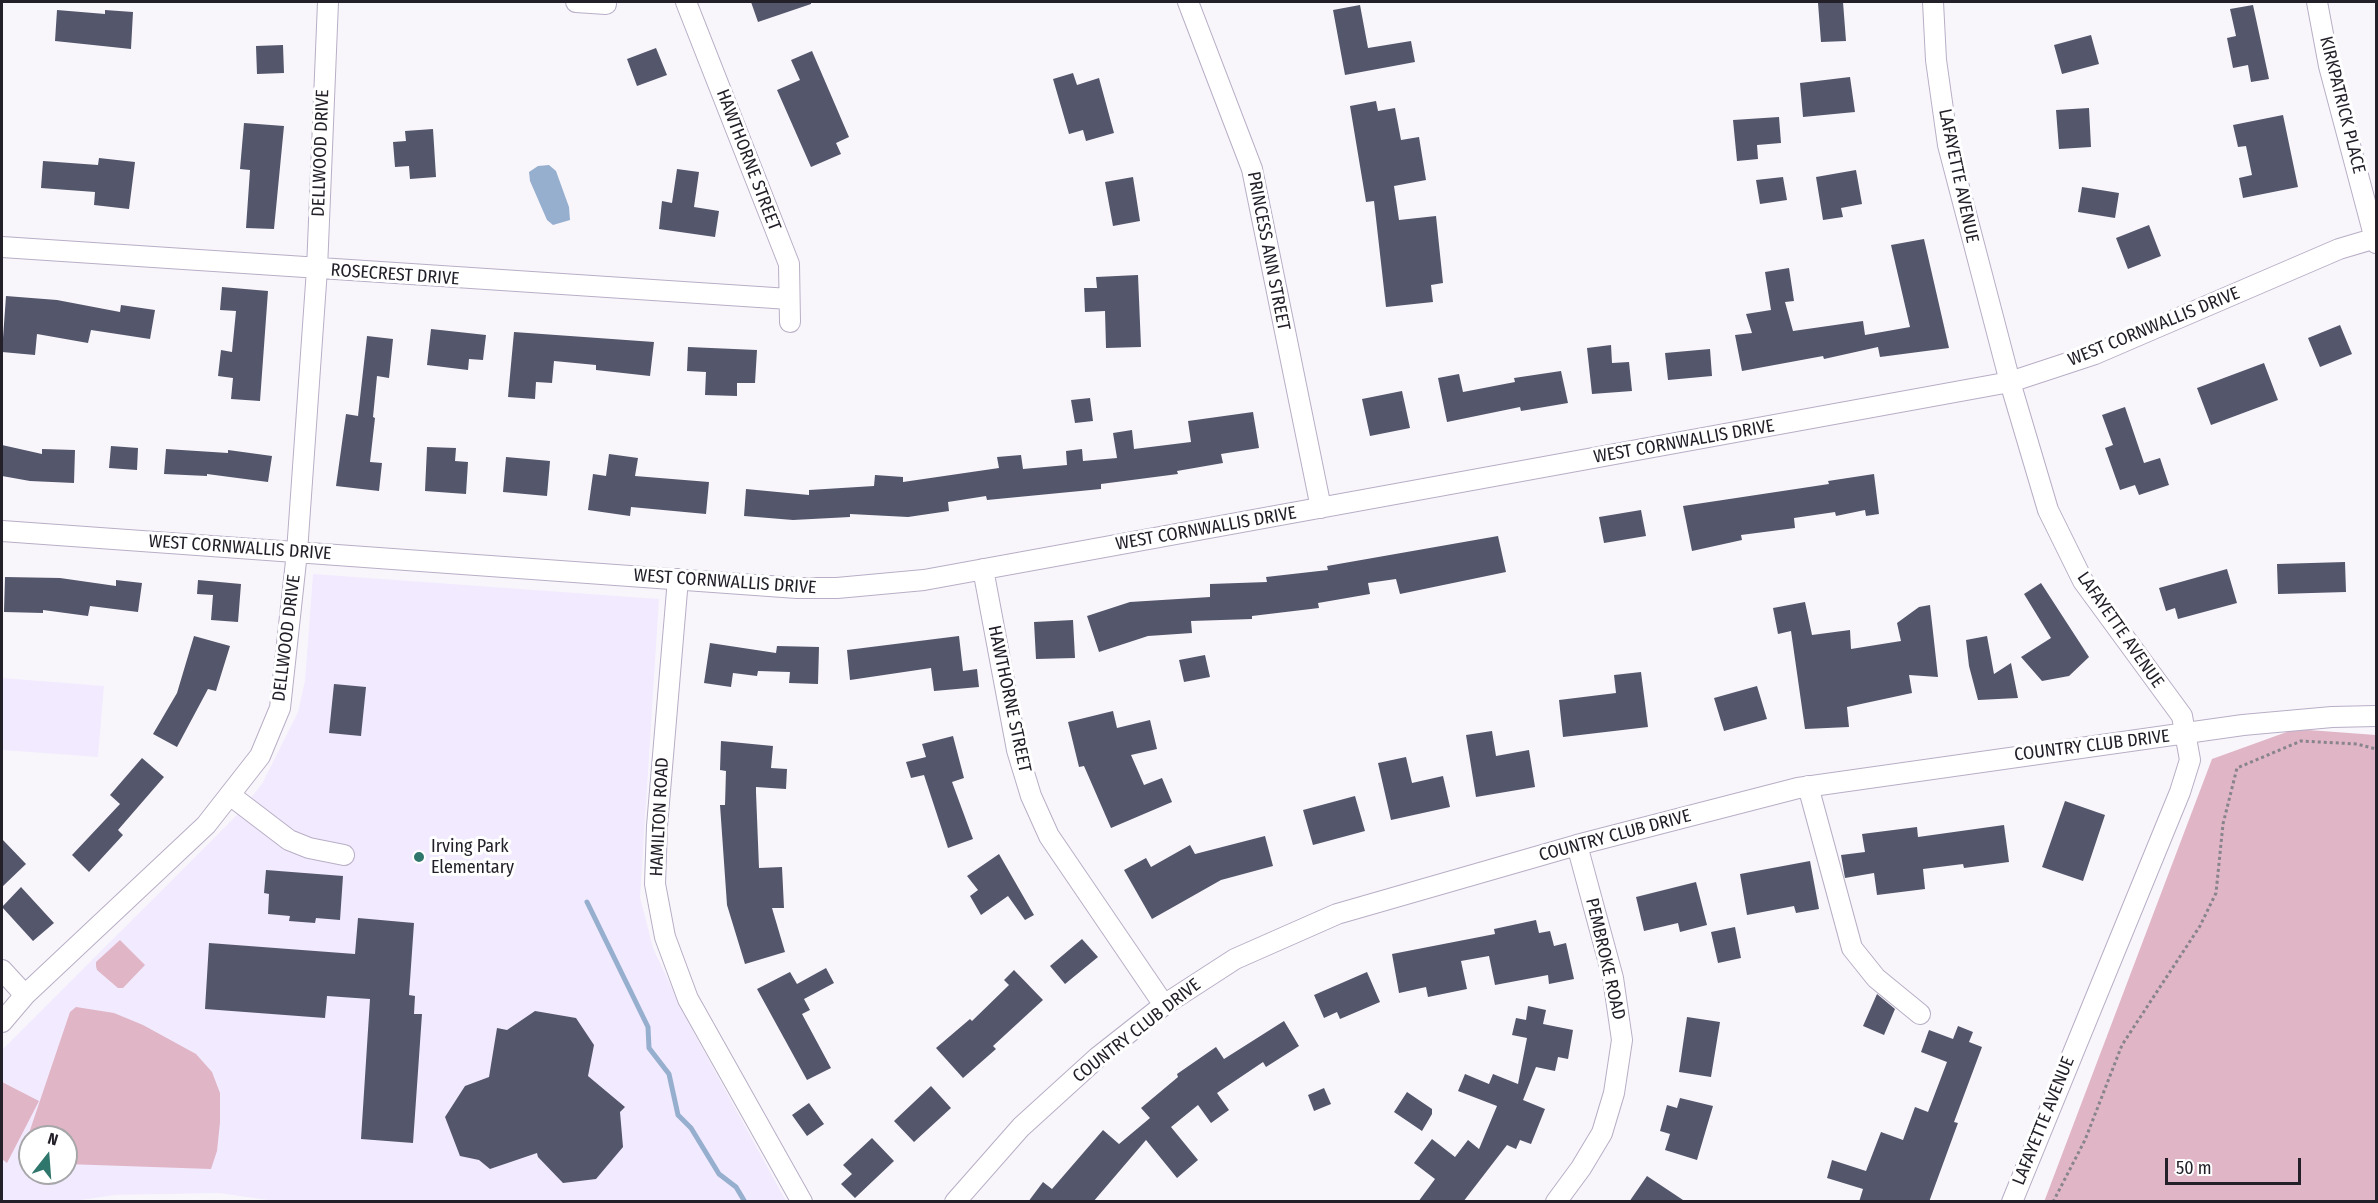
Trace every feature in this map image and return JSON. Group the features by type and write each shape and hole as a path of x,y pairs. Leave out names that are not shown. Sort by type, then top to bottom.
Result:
{"street":[{"name":"DELLWOOD DRIVE","path":"2,1022 26,995 206,825 260,756 280,708 297,552 317,269 327,2"},
{"path":"576,2 606,4"},
{"name":"HAWTHORNE STREET","path":"686,2 789,264 790,322"},
{"name":"PRINCESS ANN STREET","path":"1188,2 1252,169 1321,508"},
{"name":"LAFAYETTE AVENUE","path":"1933,2 1936,60 1948,145 2010,382 2048,510 2083,581 2182,716 2190,760 2180,792 2012,1202"},
{"name":"KIRKPATRICK PLACE","path":"2317,2 2329,66 2376,240"},
{"name":"WEST CORNWALLIS DRIVE","path":"2,531 797,588 837,588 924,580 2010,382 2095,354 2339,249 2376,240"},
{"name":"ROSECREST DRIVE","path":"2,247 789,299"},
{"name":"HAWTHORNE STREET","path":"983,569 1017,750 1031,796 1049,836 1164,1005"},
{"name":"HAMILTON ROAD","path":"678,579 657,826 655,884 663,927 688,999 802,1202"},
{"name":"COUNTRY CLUB DRIVE","path":"955,1202 1021,1126 1098,1057 1164,1005 1235,959 1337,914 1577,845 1808,786 2243,725 2332,717 2376,716"},
{"path":"1808,786 1852,948 1876,978 1920,1014"},
{"path":"230,795 289,840 309,848 344,855"},
{"name":"PEMBROKE ROAD","path":"1556,1202 1581,1168 1602,1133 1614,1093 1622,1040 1613,978 1577,845"},
{"path":"2,970 26,995"}],"path":[{"path":"2053,1202 2085,1140 2122,1045 2200,926 2216,893 2223,824 2237,768 2301,741 2357,744 2376,749"}],"shaded area":[{"name":"Irving Park Elementary","path":"313,574 659,599 640,897 653,948 688,1022 786,1201 282,1202 219,1193 115,1195 67,1202 2,1202 2,1050 235,817 262,784 298,712 305,681"},
{"path":"2,678 104,686 98,757 2,750"},
{"path":"2295,729 2376,735 2376,1201 2044,1202 2212,759"},
{"path":"120,940 145,965 123,988 118,988 97,970 96,966 96,962"},
{"path":"76,1007 114,1013 143,1025 196,1054 212,1072 220,1093 217,1151 211,1169 78,1164 78,1125 32,1125 70,1012"},
{"path":"2,1082 39,1101 27,1125 18,1125 18,1142 7,1163 2,1159"}],"water":[{"path":"549,165 556,171 569,207 570,220 553,225 547,220 530,181 529,172 538,166"}],"building":[{"path":"751,2 811,2 811,4 758,22"},
{"path":"1843,2 1846,41 1821,42 1818,3"},
{"path":"1360,5 1368,48 1411,41 1415,62 1345,75 1333,10"},
{"path":"2253,5 2269,79 2251,82 2248,65 2233,68 2227,38 2236,36 2230,9"},
{"path":"57,10 105,14 105,10 133,12 131,49 55,41"},
{"path":"2091,35 2099,64 2062,74 2054,45"},
{"path":"283,45 284,73 257,74 256,46"},
{"path":"656,48 667,75 637,86 627,59"},
{"path":"812,51 849,137 836,143 841,154 811,167 777,90 800,80 791,60"},
{"path":"1073,73 1077,85 1099,78 1114,133 1086,141 1083,130 1069,134 1053,79"},
{"path":"1850,77 1855,112 1803,117 1800,83"},
{"path":"1376,101 1378,111 1395,108 1401,140 1419,137 1426,180 1394,186 1399,220 1436,216 1443,283 1431,285 1433,302 1386,307 1374,201 1366,202 1350,106"},
{"path":"2089,108 2091,147 2059,149 2056,110"},
{"path":"2283,115 2298,187 2243,198 2239,178 2252,175 2246,146 2238,147 2233,125"},
{"path":"1779,117 1781,143 1757,145 1758,159 1737,161 1733,120"},
{"path":"244,123 284,126 274,229 246,228 250,170 240,169"},
{"path":"433,129 436,177 410,179 409,166 395,167 393,142 406,141 405,131"},
{"path":"99,158 135,162 129,209 94,205 95,192 41,188 43,161 98,165"},
{"path":"677,169 699,172 694,207 719,211 715,237 659,229 662,201 672,203"},
{"path":"1856,170 1862,204 1841,208 1843,217 1823,220 1816,177"},
{"path":"1133,177 1140,221 1113,226 1105,182"},
{"path":"1783,177 1787,200 1760,204 1756,180"},
{"path":"2082,187 2119,193 2115,218 2078,212"},
{"path":"2149,225 2161,256 2128,269 2116,238"},
{"path":"1924,239 1949,348 1880,357 1878,347 1824,359 1823,356 1742,371 1735,335 1752,333 1746,314 1771,310 1765,272 1789,268 1794,301 1785,302 1793,331 1863,321 1865,335 1910,327 1891,245"},
{"path":"1138,275 1141,347 1106,348 1105,311 1085,312 1084,288 1097,288 1096,277"},
{"path":"222,287 268,291 260,401 231,399 233,378 218,376 221,350 232,352 236,311 220,310"},
{"path":"6,296 57,300 120,312 121,305 155,310 150,339 91,330 88,343 37,334 35,355 2,352"},
{"path":"2340,325 2352,354 2320,367 2308,338"},
{"path":"431,329 486,335 483,360 469,359 468,370 427,365"},
{"path":"514,332 654,342 650,376 596,370 596,365 554,361 552,383 536,382 535,399 508,397"},
{"path":"367,336 393,339 389,378 377,376 373,417 375,418 370,462 382,463 379,491 336,486 346,414 358,416"},
{"path":"1611,345 1612,363 1629,362 1632,391 1592,394 1587,348"},
{"path":"688,347 757,350 755,383 737,383 737,396 705,395 706,372 687,371"},
{"path":"1710,349 1712,376 1668,380 1665,353"},
{"path":"2264,363 2278,400 2211,425 2197,388"},
{"path":"1561,371 1568,403 1521,411 1520,407 1447,422 1438,378 1459,374 1463,392 1515,382 1514,378"},
{"path":"1402,391 1410,428 1370,436 1362,399"},
{"path":"1090,398 1093,421 1075,423 1071,400"},
{"path":"2125,407 2144,463 2160,458 2169,485 2139,495 2135,485 2120,490 2105,448 2113,445 2102,415"},
{"path":"1253,412 1259,448 1221,454 1223,463 1177,471 1178,474 1101,484 1101,489 987,500 986,496 948,502 949,511 908,517 850,514 850,517 793,520 744,516 746,489 809,495 809,490 874,486 875,475 903,477 903,482 999,468 997,457 1021,455 1023,469 1067,465 1066,451 1082,449 1083,461 1117,458 1113,433 1132,430 1134,449 1191,442 1188,421"},
{"path":"2,445 42,454 42,449 75,450 74,483 30,481 2,476"},
{"path":"111,446 138,448 137,470 109,468"},
{"path":"427,447 456,448 455,461 468,462 466,494 425,491"},
{"path":"166,449 228,453 228,450 272,456 268,482 207,474 207,476 164,474"},
{"path":"609,454 638,458 635,476 709,482 706,514 631,507 630,516 588,510 593,474 606,476"},
{"path":"506,457 550,461 547,496 503,492"},
{"path":"1874,474 1879,514 1866,516 1865,510 1836,516 1835,512 1794,518 1795,528 1741,535 1742,540 1692,551 1683,506 1829,484 1828,481"},
{"path":"1641,510 1646,536 1604,543 1599,517"},
{"path":"1498,536 1506,572 1400,594 1396,579 1368,583 1370,594 1318,603 1319,608 1252,616 1252,619 1191,621 1192,633 1148,636 1099,652 1087,616 1130,602 1210,597 1210,584 1267,582 1266,577 1328,570 1327,566"},
{"path":"2345,562 2346,592 2278,594 2277,564"},
{"path":"2227,569 2237,603 2178,619 2175,608 2166,611 2159,588"},
{"path":"5,577 60,578 116,586 116,580 142,583 138,612 90,606 88,616 43,610 43,613 4,612"},
{"path":"198,580 241,584 238,622 211,620 213,595 197,594"},
{"path":"2041,583 2089,657 2069,676 2042,681 2021,657 2051,638 2024,594"},
{"path":"1805,602 1812,635 1850,630 1851,649 1901,641 1897,623 1919,607 1930,605 1938,677 1909,675 1912,693 1847,707 1849,727 1805,729 1791,631 1778,634 1773,608"},
{"path":"1073,620 1075,658 1036,659 1034,622"},
{"path":"194,636 230,646 216,691 208,689 177,747 153,734 177,693"},
{"path":"959,636 963,671 977,669 979,687 934,691 931,668 850,680 847,650"},
{"path":"1987,636 1994,674 2011,663 2018,698 1978,700 1969,666 1966,640"},
{"path":"710,643 776,653 777,646 819,647 818,684 789,683 790,672 758,671 757,676 733,673 731,687 704,683"},
{"path":"1205,655 1210,677 1184,682 1179,660"},
{"path":"1641,672 1648,727 1563,737 1559,700 1616,693 1614,675"},
{"path":"334,684 366,687 361,736 329,733"},
{"path":"1757,686 1767,719 1724,731 1714,698"},
{"path":"1113,711 1117,728 1150,720 1157,749 1131,755 1144,785 1162,778 1172,802 1111,828 1084,766 1079,767 1068,722"},
{"path":"1492,731 1496,756 1529,750 1535,787 1476,797 1466,735"},
{"path":"953,736 964,778 952,782 973,839 948,848 924,775 911,778 906,762 926,757 922,744"},
{"path":"721,741 773,746 771,768 787,769 786,789 756,787 759,868 782,867 784,908 772,908 785,952 745,964 727,905 720,805 725,805 726,771 720,770"},
{"path":"1406,757 1412,783 1443,776 1450,807 1391,820 1378,763"},
{"path":"142,758 164,777 118,830 123,835 89,872 72,855 120,804 110,795"},
{"path":"1355,796 1365,831 1313,845 1303,810"},
{"path":"2065,801 2105,815 2083,881 2042,867"},
{"path":"2004,825 2009,862 1964,868 1963,864 1923,869 1925,889 1877,895 1874,873 1845,878 1841,855 1865,852 1862,834 1917,827 1918,837"},
{"path":"1265,836 1273,866 1221,880 1152,919 1124,870 1146,858 1151,867 1190,845 1195,854"},
{"path":"2,839 26,864 2,887"},
{"path":"999,854 1034,915 1025,920 1008,896 981,915 970,896 978,890 967,876"},
{"path":"1810,861 1819,909 1796,913 1794,906 1747,915 1740,874"},
{"path":"266,870 343,876 340,920 316,918 315,923 289,921 290,916 268,914 269,894 264,893"},
{"path":"1696,882 1707,925 1680,932 1678,923 1644,931 1636,897"},
{"path":"21,887 54,923 33,941 2,907"},
{"path":"358,918 414,923 409,995 415,996 414,1014 422,1014 413,1143 361,1139 370,999 327,996 325,1018 205,1009 209,943 355,954"},
{"path":"1536,920 1539,933 1550,931 1554,946 1566,943 1574,979 1549,984 1548,975 1495,985 1489,956 1461,961 1467,989 1428,997 1426,987 1399,993 1392,954 1495,934 1494,929"},
{"path":"1735,927 1741,958 1718,963 1711,932"},
{"path":"1082,939 1098,957 1065,984 1050,966"},
{"path":"826,968 834,983 804,999 810,1010 802,1014 831,1068 807,1080 757,989 790,972 797,984"},
{"path":"1014,970 1043,1000 993,1046 996,1049 963,1078 936,1048 970,1019 972,1021 1009,985 1004,980"},
{"path":"1367,972 1380,1002 1340,1019 1337,1012 1324,1018 1314,995"},
{"path":"1877,994 1895,1009 1884,1035 1863,1026"},
{"path":"1528,1006 1546,1010 1543,1024 1573,1030 1568,1059 1558,1057 1555,1071 1536,1067 1523,1100 1545,1109 1531,1144 1520,1140 1516,1149 1507,1145 1463,1202 1418,1202 1435,1179 1414,1163 1432,1139 1455,1157 1468,1140 1479,1149 1497,1106 1458,1091 1465,1074 1489,1084 1493,1074 1518,1084 1527,1038 1512,1035 1516,1018 1526,1020"},
{"path":"535,1011 576,1018 594,1045 588,1076 625,1107 620,1112 623,1147 596,1179 563,1183 538,1157 537,1153 490,1169 479,1160 460,1156 445,1117 465,1086 489,1077 497,1028 507,1030"},
{"path":"1687,1017 1720,1022 1711,1077 1679,1072"},
{"path":"1284,1021 1299,1046 1266,1067 1263,1062 1217,1093 1229,1110 1211,1123 1198,1105 1171,1127 1198,1160 1177,1178 1146,1140 1093,1202 1028,1202 1043,1182 1052,1189 1103,1130 1119,1144 1150,1118 1141,1108 1178,1077 1177,1074 1216,1047 1224,1059"},
{"path":"1958,1026 1973,1032 1969,1042 1982,1047 1954,1122 1958,1123 1929,1202 1859,1202 1863,1189 1827,1178 1832,1160 1866,1171 1881,1132 1903,1140 1915,1107 1928,1112 1947,1062 1921,1052 1929,1030 1953,1039"},
{"path":"931,1086 951,1108 914,1142 894,1121"},
{"path":"1324,1088 1331,1104 1314,1111 1308,1095"},
{"path":"1407,1092 1432,1109 1432,1114 1422,1131 1394,1112"},
{"path":"1680,1098 1713,1106 1697,1160 1665,1150 1670,1134 1660,1131 1667,1105 1677,1108"},
{"path":"809,1103 824,1124 807,1136 792,1115"},
{"path":"872,1138 894,1161 855,1198 841,1184 852,1174 843,1165"},
{"path":"1647,1176 1686,1202 1629,1202"}],"waterway":[{"path":"587,902 648,1027 649,1048 669,1074 678,1115 691,1128 719,1174 736,1187 745,1202"}],"place":[{"name":"Irving Park Elementary","path":"419,857"}]}
